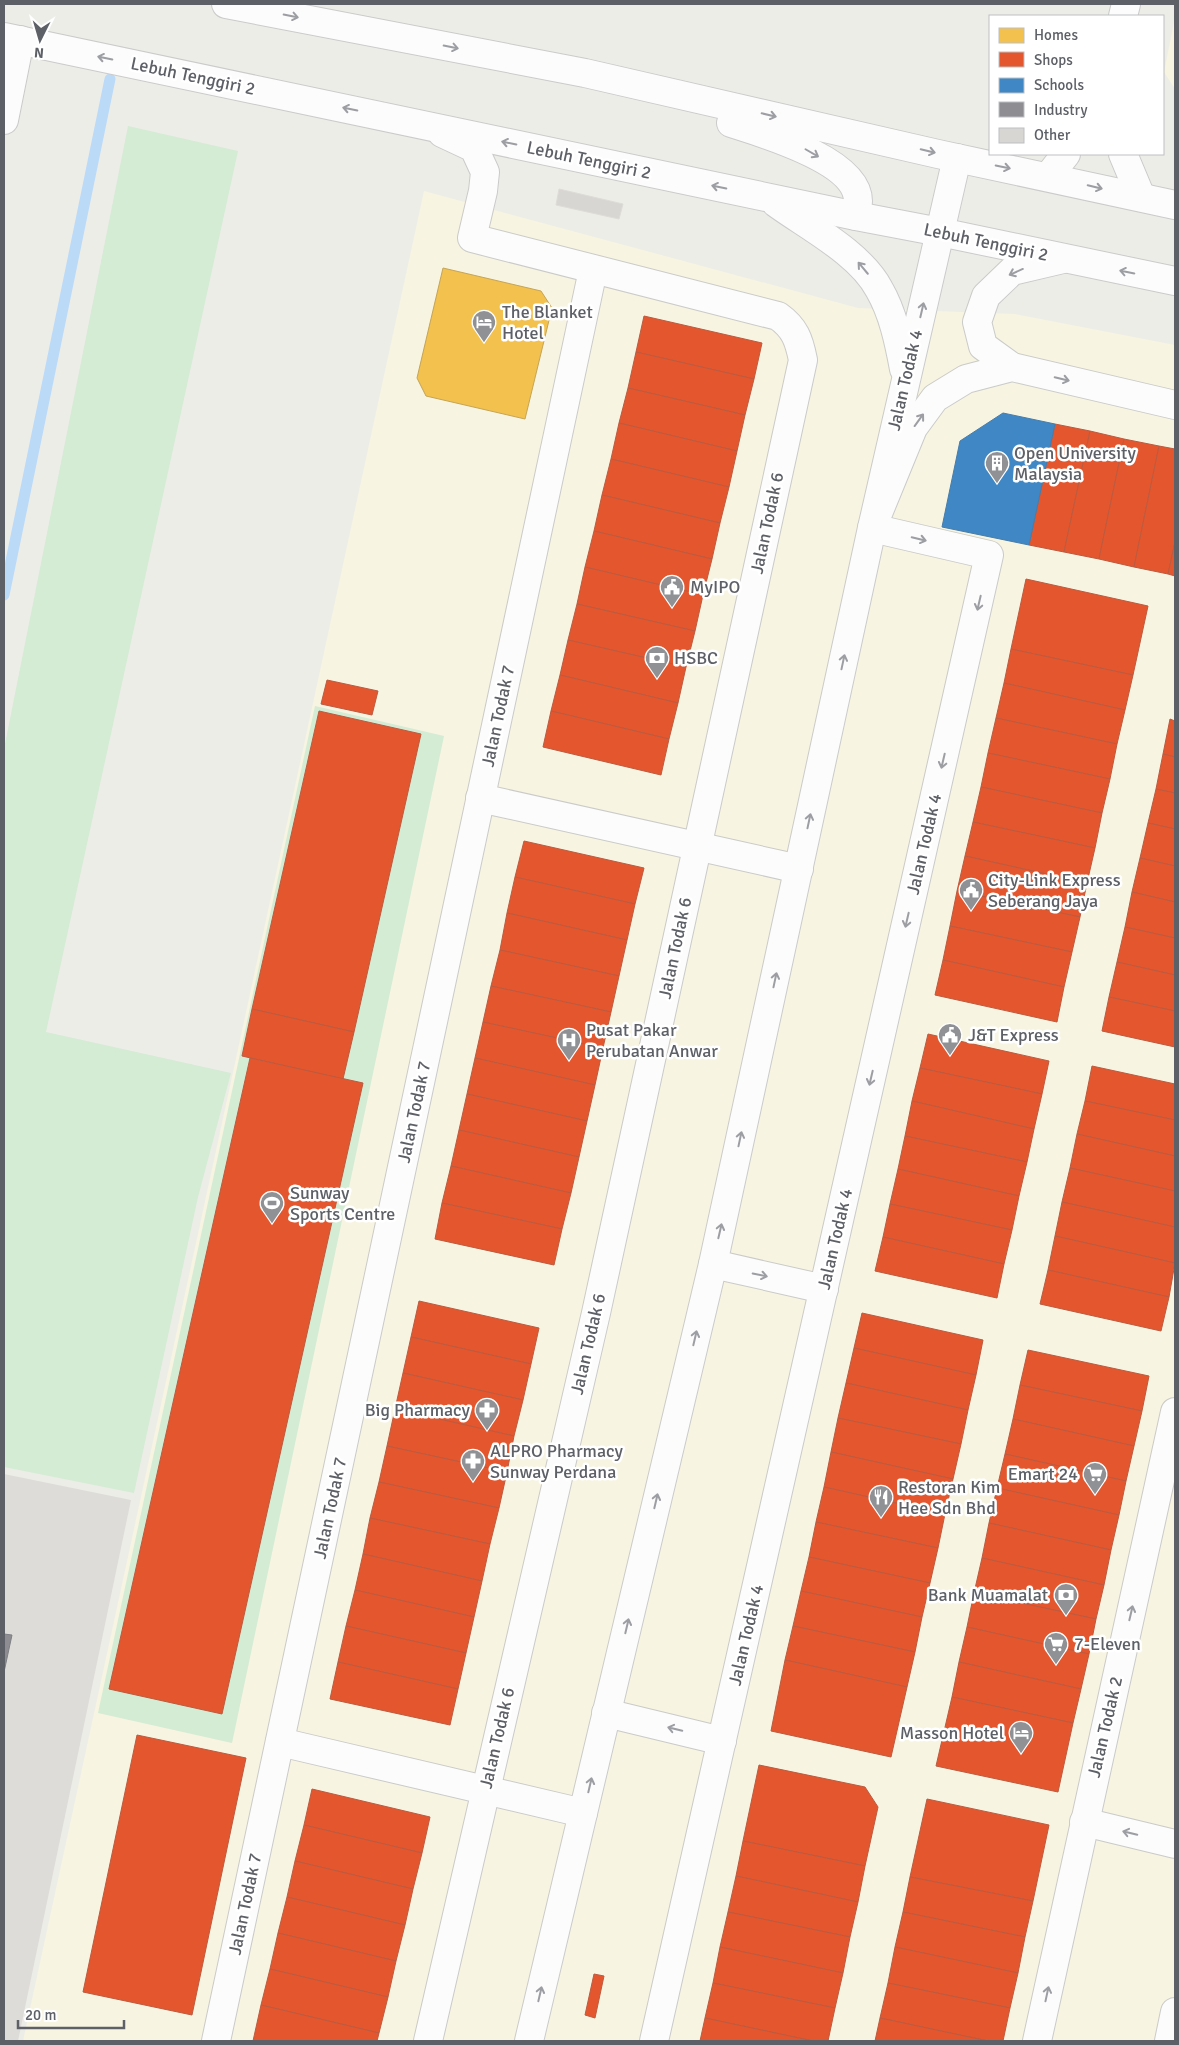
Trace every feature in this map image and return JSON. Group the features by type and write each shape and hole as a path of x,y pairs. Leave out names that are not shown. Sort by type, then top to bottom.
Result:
{"street":[{"path":"226,4 585,73 957,158 1175,204"},
{"path":"4,120 12,39"},
{"name":"Lebuh Tenggiri 2","path":"12,39 1175,281"},
{"path":"585,73 798,145 830,164 850,180 858,200 856,216"},
{"name":"Jalan Todak 6","path":"427,126 474,148 485,172 472,238 778,316 789,324 798,337 803,360 602,1286 428,2041"},
{"path":"1048,176 1065,155"},
{"path":"1123,155 1141,197"},
{"name":"Jalan Todak 4","path":"529,2041 713,1264 872,528 957,158"},
{"path":"767,197 859,262 879,288 897,333 906,376"},
{"path":"1063,259 1012,271 986,296 977,322 983,346 1012,367 1175,405"},
{"name":"Jalan Todak 7","path":"216,2041 593,270"},
{"path":"872,528 913,428 935,398 966,379 1012,367"},
{"name":"Jalan Todak 4","path":"654,2041 989,555 872,528"},
{"path":"480,798 799,869"},
{"path":"713,1264 824,1289"},
{"name":"Jalan Todak 2","path":"1037,2041 1175,1412"},
{"path":"606,1713 722,1741"},
{"path":"280,1742 583,1813"},
{"path":"1084,1822 1175,1844"},
{"path":"1169,2041 1175,2012"}],"shaded area":[{"path":"1175,17 1175,89 1164,72"},
{"path":"424,191 858,308 1015,314 1175,345 1175,2041 23,2041"},
{"path":"4,1474 131,1500 18,2041 4,2041"}],"green space":[{"path":"128,126 238,151 46,1032 231,1073 198,1197 134,1493 4,1467 4,749"},
{"name":"Sunway Sports Centre","path":"315,706 444,736 232,1743 98,1713"}],"building: Homes":[{"name":"The Blanket Hotel","path":"443,268 541,291 552,308 525,419 426,396 417,378"}],"building: Shops":[{"path":"644,316 762,343 754,379 636,352"},
{"path":"636,352 754,379 745,415 628,388"},
{"path":"628,388 745,415 737,451 619,423"},
{"path":"619,423 737,451 729,487 611,459"},
{"path":"1055,424 1090,431 1064,552 1029,545"},
{"path":"1090,431 1124,439 1099,559 1064,552"},
{"path":"1124,439 1159,446 1134,567 1099,559"},
{"path":"1159,446 1175,449 1175,542 1168,574 1134,567"},
{"path":"611,459 729,487 720,523 602,495"},
{"path":"602,495 720,523 712,559 594,531"},
{"path":"594,531 712,559 703,595 585,567"},
{"path":"1175,542 1175,576 1168,574"},
{"path":"585,567 703,595 695,631 577,604"},
{"path":"1026,579 1148,606 1133,675 1011,649"},
{"path":"577,604 695,631 686,667 568,640"},
{"path":"568,640 686,667 678,703 560,675"},
{"path":"1011,649 1133,675 1125,710 1004,683"},
{"path":"560,675 678,703 669,739 551,711"},
{"path":"327,680 378,691 372,715 321,704"},
{"path":"1004,683 1125,710 1117,744 996,718"},
{"path":"319,711 421,734 354,1032 252,1009"},
{"path":"551,711 669,739 661,775 543,747"},
{"path":"996,718 1117,744 1110,779 988,753"},
{"path":"1170,719 1175,721 1175,757 1163,754"},
{"path":"988,753 1110,779 1102,813 981,787"},
{"path":"1163,754 1175,757 1175,793 1156,789"},
{"path":"981,787 1102,813 1095,848 973,822"},
{"path":"1156,789 1175,793 1175,829 1148,823"},
{"path":"973,822 1095,848 1087,883 965,856"},
{"path":"1148,823 1175,829 1175,866 1140,858"},
{"path":"524,841 644,868 635,904 515,877"},
{"path":"965,856 1087,883 1080,917 957,891"},
{"path":"1140,858 1175,866 1175,902 1132,892"},
{"path":"515,877 635,904 627,940 507,913"},
{"path":"957,891 1080,917 1072,952 950,926"},
{"path":"1132,892 1175,902 1175,938 1125,927"},
{"path":"507,913 627,940 619,976 500,950"},
{"path":"950,926 1072,952 1064,987 943,960"},
{"path":"1125,927 1175,938 1175,975 1117,962"},
{"path":"500,950 619,976 611,1012 491,986"},
{"path":"943,960 1064,987 1057,1022 935,995"},
{"path":"1117,962 1175,975 1175,1011 1109,997"},
{"path":"491,986 611,1012 603,1048 483,1022"},
{"path":"1109,997 1175,1011 1175,1047 1102,1031"},
{"path":"252,1009 354,1032 343,1079 242,1056"},
{"path":"483,1022 603,1048 595,1085 475,1058"},
{"path":"928,1034 1049,1061 1042,1094 920,1068"},
{"path":"250,1058 363,1083 222,1714 109,1689"},
{"path":"475,1058 595,1085 587,1121 467,1094"},
{"path":"1092,1066 1175,1084 1175,1120 1085,1101"},
{"path":"920,1068 1042,1094 1034,1129 912,1101"},
{"path":"467,1094 587,1121 579,1157 459,1130"},
{"path":"912,1101 1034,1129 1027,1162 905,1136"},
{"path":"1085,1101 1175,1120 1175,1156 1077,1134"},
{"path":"459,1130 579,1157 571,1193 451,1166"},
{"path":"1077,1134 1175,1156 1175,1191 1070,1168"},
{"path":"905,1136 1027,1162 1019,1196 898,1169"},
{"path":"451,1166 571,1193 562,1229 442,1203"},
{"path":"1070,1168 1175,1191 1175,1227 1062,1202"},
{"path":"898,1169 1019,1196 1012,1230 890,1204"},
{"path":"1062,1202 1175,1227 1175,1263 1055,1236"},
{"path":"442,1203 562,1229 554,1265 435,1239"},
{"path":"890,1204 1012,1230 1004,1264 883,1237"},
{"path":"1055,1236 1175,1263 1169,1297 1048,1270"},
{"path":"883,1237 1004,1264 997,1298 875,1271"},
{"path":"1048,1270 1169,1297 1161,1331 1040,1304"},
{"path":"419,1301 539,1328 531,1364 411,1337"},
{"path":"862,1313 983,1340 976,1375 854,1348"},
{"path":"411,1337 531,1364 523,1400 403,1373"},
{"path":"854,1348 976,1375 968,1410 846,1383"},
{"path":"1028,1350 1149,1376 1142,1411 1020,1385"},
{"path":"403,1373 523,1400 514,1436 395,1409"},
{"path":"846,1383 968,1410 961,1444 838,1418"},
{"path":"1020,1385 1142,1411 1134,1446 1013,1419"},
{"path":"395,1409 514,1436 507,1472 387,1446"},
{"path":"838,1418 961,1444 953,1479 831,1452"},
{"path":"1013,1419 1134,1446 1126,1481 1005,1454"},
{"path":"387,1446 507,1472 499,1508 379,1482"},
{"path":"831,1452 953,1479 945,1514 824,1487"},
{"path":"1005,1454 1126,1481 1119,1515 997,1488"},
{"path":"379,1482 499,1508 490,1544 370,1518"},
{"path":"824,1487 945,1514 938,1548 816,1522"},
{"path":"997,1488 1119,1515 1111,1550 989,1523"},
{"path":"370,1518 490,1544 482,1581 363,1554"},
{"path":"816,1522 938,1548 930,1583 809,1557"},
{"path":"989,1523 1111,1550 1104,1585 982,1558"},
{"path":"363,1554 482,1581 474,1617 355,1590"},
{"path":"809,1557 930,1583 922,1617 801,1591"},
{"path":"982,1558 1104,1585 1096,1619 974,1593"},
{"path":"355,1590 474,1617 466,1653 346,1626"},
{"path":"801,1591 922,1617 915,1652 793,1626"},
{"path":"974,1593 1096,1619 1089,1654 967,1627"},
{"path":"346,1626 466,1653 458,1689 338,1662"},
{"path":"793,1626 915,1652 907,1687 785,1660"},
{"path":"967,1627 1089,1654 1081,1689 959,1662"},
{"path":"785,1660 907,1687 891,1757 771,1731"},
{"path":"338,1662 458,1689 450,1725 330,1699"},
{"path":"959,1662 1081,1689 1073,1723 952,1697"},
{"path":"952,1697 1073,1723 1058,1792 936,1766"},
{"path":"137,1735 246,1758 192,2015 83,1992"},
{"path":"759,1765 865,1787 878,1807 865,1866 743,1841"},
{"path":"312,1789 430,1817 422,1853 304,1825"},
{"path":"927,1799 1049,1825 1033,1901 910,1877"},
{"path":"304,1825 422,1853 413,1889 295,1861"},
{"path":"743,1841 865,1866 858,1902 736,1876"},
{"path":"295,1861 413,1889 405,1925 287,1897"},
{"path":"736,1876 858,1902 850,1937 728,1912"},
{"path":"910,1877 1033,1901 1025,1937 903,1912"},
{"path":"287,1897 405,1925 396,1961 278,1933"},
{"path":"728,1912 850,1937 843,1973 720,1947"},
{"path":"903,1912 1025,1937 1018,1973 895,1947"},
{"path":"278,1933 396,1961 388,1997 270,1969"},
{"path":"720,1947 843,1973 835,2008 713,1983"},
{"path":"895,1947 1018,1973 1010,2008 888,1983"},
{"path":"270,1969 388,1997 379,2033 261,2005"},
{"path":"594,1974 604,1976 595,2018 585,2015"},
{"path":"713,1983 835,2008 828,2041 813,2041 705,2018"},
{"path":"888,1983 1010,2008 1003,2041 988,2041 880,2018"},
{"path":"261,2005 379,2033 377,2041 253,2041"},
{"path":"705,2018 813,2041 700,2041"},
{"path":"880,2018 988,2041 875,2041"}],"building: Schools":[{"name":"Open University Malaysia","path":"1003,413 1055,424 1029,545 942,527 960,441"}],"building: Industry":[{"path":"4,1634 12,1635 4,1672"}],"building: Other":[{"path":"559,189 623,204 619,219 556,205"}],"waterway":[{"path":"4,595 110,79"}],"place":[{"name":"The Blanket Hotel","path":"484,343"},
{"name":"Open University Malaysia","path":"997,484"},
{"name":"MyIPO","path":"672,608"},
{"name":"HSBC","path":"657,679"},
{"name":"City-Link Express Seberang Jaya","path":"971,911"},
{"name":"J&T Express","path":"950,1056"},
{"name":"Pusat Pakar Perubatan Anwar","path":"569,1061"},
{"name":"Sunway Sports Centre","path":"272,1224"},
{"name":"Big Pharmacy","path":"487,1431"},
{"name":"ALPRO Pharmacy Sunway Perdana","path":"473,1482"},
{"name":"Emart 24","path":"1095,1495"},
{"name":"Restoran Kim Hee Sdn Bhd","path":"881,1518"},
{"name":"Bank Muamalat","path":"1066,1616"},
{"name":"7-Eleven","path":"1056,1665"},
{"name":"Masson Hotel","path":"1021,1754"}]}
